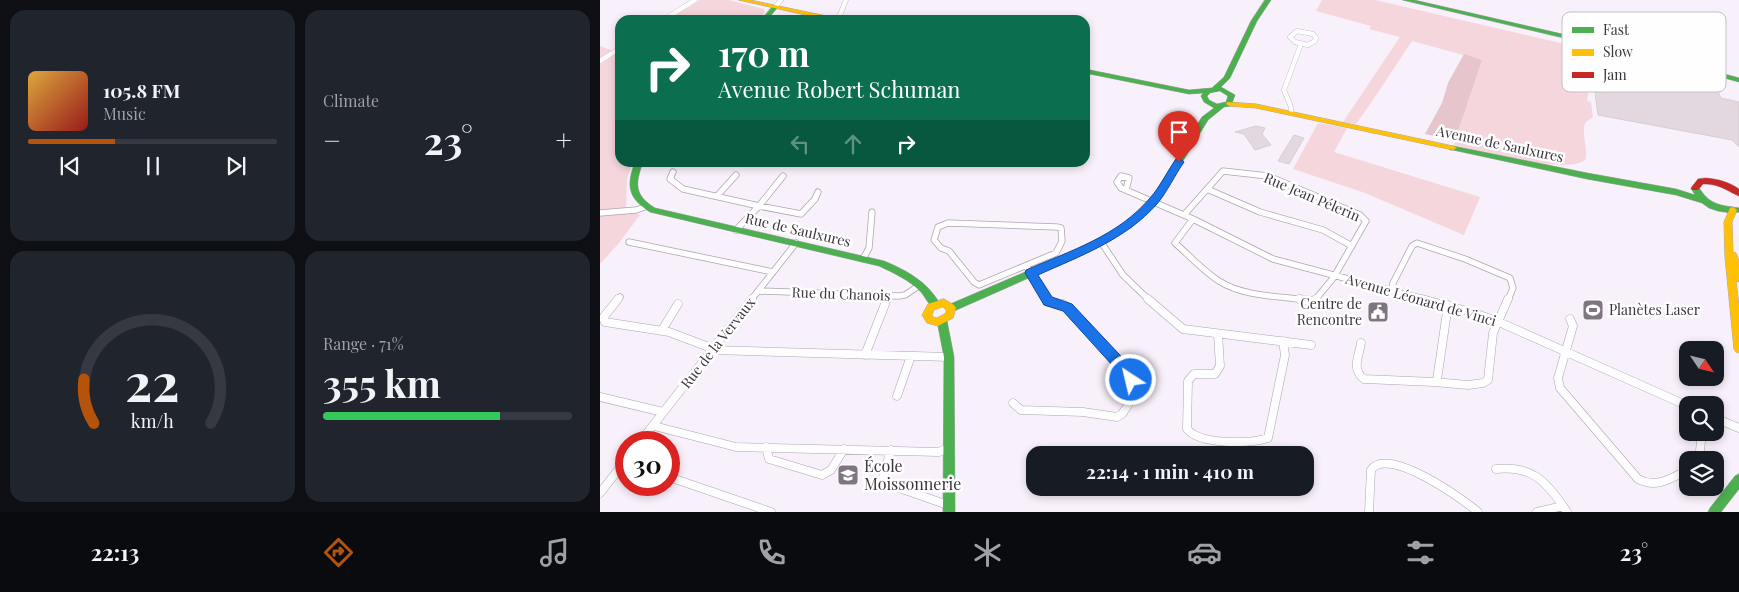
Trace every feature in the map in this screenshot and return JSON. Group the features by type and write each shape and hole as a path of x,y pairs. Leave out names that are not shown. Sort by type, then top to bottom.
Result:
{"main road":[{"path":"742,0 778,4 818,15"},
{"path":"1205,119 1209,96 1228,78 1251,27 1268,0"},
{"path":"1406,0 1562,36"},
{"path":"768,15 778,4"},
{"path":"1090,73 1228,100"},
{"path":"1726,76 1739,80"},
{"path":"1228,78 1228,100"},
{"path":"1209,96 1228,100"},
{"path":"951,308 1028,270 1101,242 1129,225 1154,201 1205,119 1228,100"},
{"name":"Avenue de Saulxures","path":"1228,100 1587,176 1676,192 1702,200 1713,206"},
{"path":"637,167 633,175 632,186 636,198 643,206"},
{"path":"1676,192 1695,188 1701,181 1712,181 1726,184 1739,194"},
{"path":"1695,188 1702,200"},
{"name":"Rue de Saulxures","path":"643,206 662,214 863,259 900,271 920,285 935,304"},
{"path":"1713,206 1736,210 1728,222 1729,257 1739,349"},
{"path":"1713,206 1728,222"},
{"path":"1730,248 1739,278"},
{"path":"1732,286 1736,291 1739,311"},
{"path":"944,303 951,308 950,315 942,321 933,322 928,318 929,309 935,304 944,303"},
{"path":"942,321 949,358 949,512"},
{"path":"1714,512 1739,480"}],"street":[{"path":"672,15 695,0"},
{"path":"840,15 846,0"},
{"path":"1308,32 1316,38 1314,43 1301,44 1292,41 1290,37 1292,34 1308,32"},
{"path":"1291,114 1292,106 1285,96 1284,90 1301,44"},
{"path":"600,61 615,51"},
{"name":"Rue Jean Pélerin","path":"1184,215 1223,171 1268,176 1363,216 1366,221 1335,275 1319,298 1314,301 1249,292 1230,287 1217,280 1175,243 1194,219"},
{"path":"673,172 670,179 683,189 801,214 815,199 818,192"},
{"path":"717,196 736,175"},
{"path":"736,230 759,206 783,176"},
{"path":"1207,189 1262,213 1310,225 1346,241 1352,246"},
{"name":"Avenue Léonard de Vinci","path":"1126,190 1194,219 1274,258 1448,305 1499,322 1679,402"},
{"path":"600,213 636,210 643,206"},
{"path":"863,259 870,249 870,221 872,212"},
{"path":"944,223 1061,228 1063,233 1058,251 1028,270 978,284 949,251 938,244 934,237 938,227 944,223"},
{"path":"629,242 773,272"},
{"path":"1101,242 1123,275 1178,327 1218,334 1312,345"},
{"name":"Rue de la Vervaux","path":"648,431 796,243"},
{"path":"1361,343 1355,369 1357,374 1364,379 1427,382 1437,380 1450,384 1481,385 1488,380 1493,333 1514,284 1510,278 1424,244 1417,243 1412,246 1393,283 1392,290"},
{"path":"1013,403 1021,410 1083,412 1117,417 1122,415 1127,409 1131,380 1129,374 1067,307 1063,304 1048,302 1028,270"},
{"name":"Rue du Chanois","path":"759,291 905,295 920,285"},
{"path":"865,355 889,295"},
{"path":"620,297 611,306 603,318 604,321 662,330 713,349 949,358"},
{"path":"662,330 678,304"},
{"path":"1437,380 1448,305"},
{"path":"1570,319 1574,326 1558,378 1560,388 1638,479 1654,486 1679,474"},
{"path":"1218,334 1220,366 1215,374 1194,374 1188,381 1187,429 1189,434 1199,440 1232,442 1268,438 1285,355 1283,341"},
{"path":"897,396 912,356"},
{"path":"600,397 663,412"},
{"path":"1724,422 1739,428"},
{"path":"658,427 736,447 938,452 948,448"},
{"path":"766,448 769,459 822,475 831,470 844,449"},
{"path":"891,450 883,477 885,483 942,503 948,502"},
{"path":"1369,512 1369,473 1374,466 1385,462 1423,476 1465,500 1478,512"},
{"path":"1496,469 1511,466 1544,480 1565,509 1537,512"},
{"path":"600,493 615,475"},
{"path":"680,481 771,512"}],"shaded area":[{"path":"700,0 728,0 764,9 765,11 762,15 675,15"},
{"path":"1322,0 1375,0 1562,43 1562,92 1588,92 1587,101 1591,102 1593,117 1584,126 1585,160 1575,164 1542,163 1454,145 1482,60 1412,41 1356,124 1343,122 1400,37 1369,29 1371,26 1316,11"},
{"path":"600,46 615,52 615,167 631,167 627,178 626,207 640,215 600,264"},
{"path":"1464,54 1482,60 1455,141 1425,134 1442,103 1448,83"},
{"path":"1318,123 1347,128 1334,152 1480,197 1464,235 1365,193 1293,169"}],"building":[{"path":"1595,92 1718,92 1721,98 1739,102 1739,147 1732,140 1598,115"},
{"path":"1256,126 1265,128 1262,134 1271,145 1255,150 1244,134 1235,132"},
{"path":"1294,135 1304,138 1289,164 1278,161"}],"traffic: fast":[{"path":"1215,89 1227,78 1254,21 1268,0"},
{"path":"1406,0 1562,36"},
{"path":"768,15 775,7"},
{"path":"1090,72 1189,92 1208,91"},
{"path":"1726,76 1739,80"},
{"path":"1221,89 1232,95 1229,104 1216,106 1206,101 1204,96 1208,91 1221,89"},
{"path":"951,308 1089,248 1129,225 1154,201 1205,119 1221,106"},
{"path":"1453,148 1587,176 1676,192 1702,200"},
{"path":"637,167 633,184 636,196 653,210 881,263 897,270 918,284 935,304"},
{"path":"1695,188 1702,199 1712,206 1737,210"},
{"path":"942,321 949,357 949,512"},
{"path":"1714,512 1739,480"}],"traffic: slow":[{"path":"742,0 812,15"},
{"path":"1229,104 1256,106 1453,148"},
{"path":"1733,210 1728,222 1729,257 1739,349"},
{"path":"1733,255 1739,278"},
{"path":"944,303 951,308 950,315 938,322 930,320 927,315 931,307 944,303"}],"traffic: jam":[{"path":"1695,188 1701,181 1711,181 1726,185 1739,193"}],"place":[{"name":"Planètes Laser","path":"1593,310"},
{"name":"Centre de Rencontre","path":"1378,312"},
{"name":"École Moissonnerie","path":"848,475"}],"route":[{"path":"1131,380 1129,374 1065,305 1048,302 1030,273 1089,248 1129,225 1154,201 1179,162"}]}
